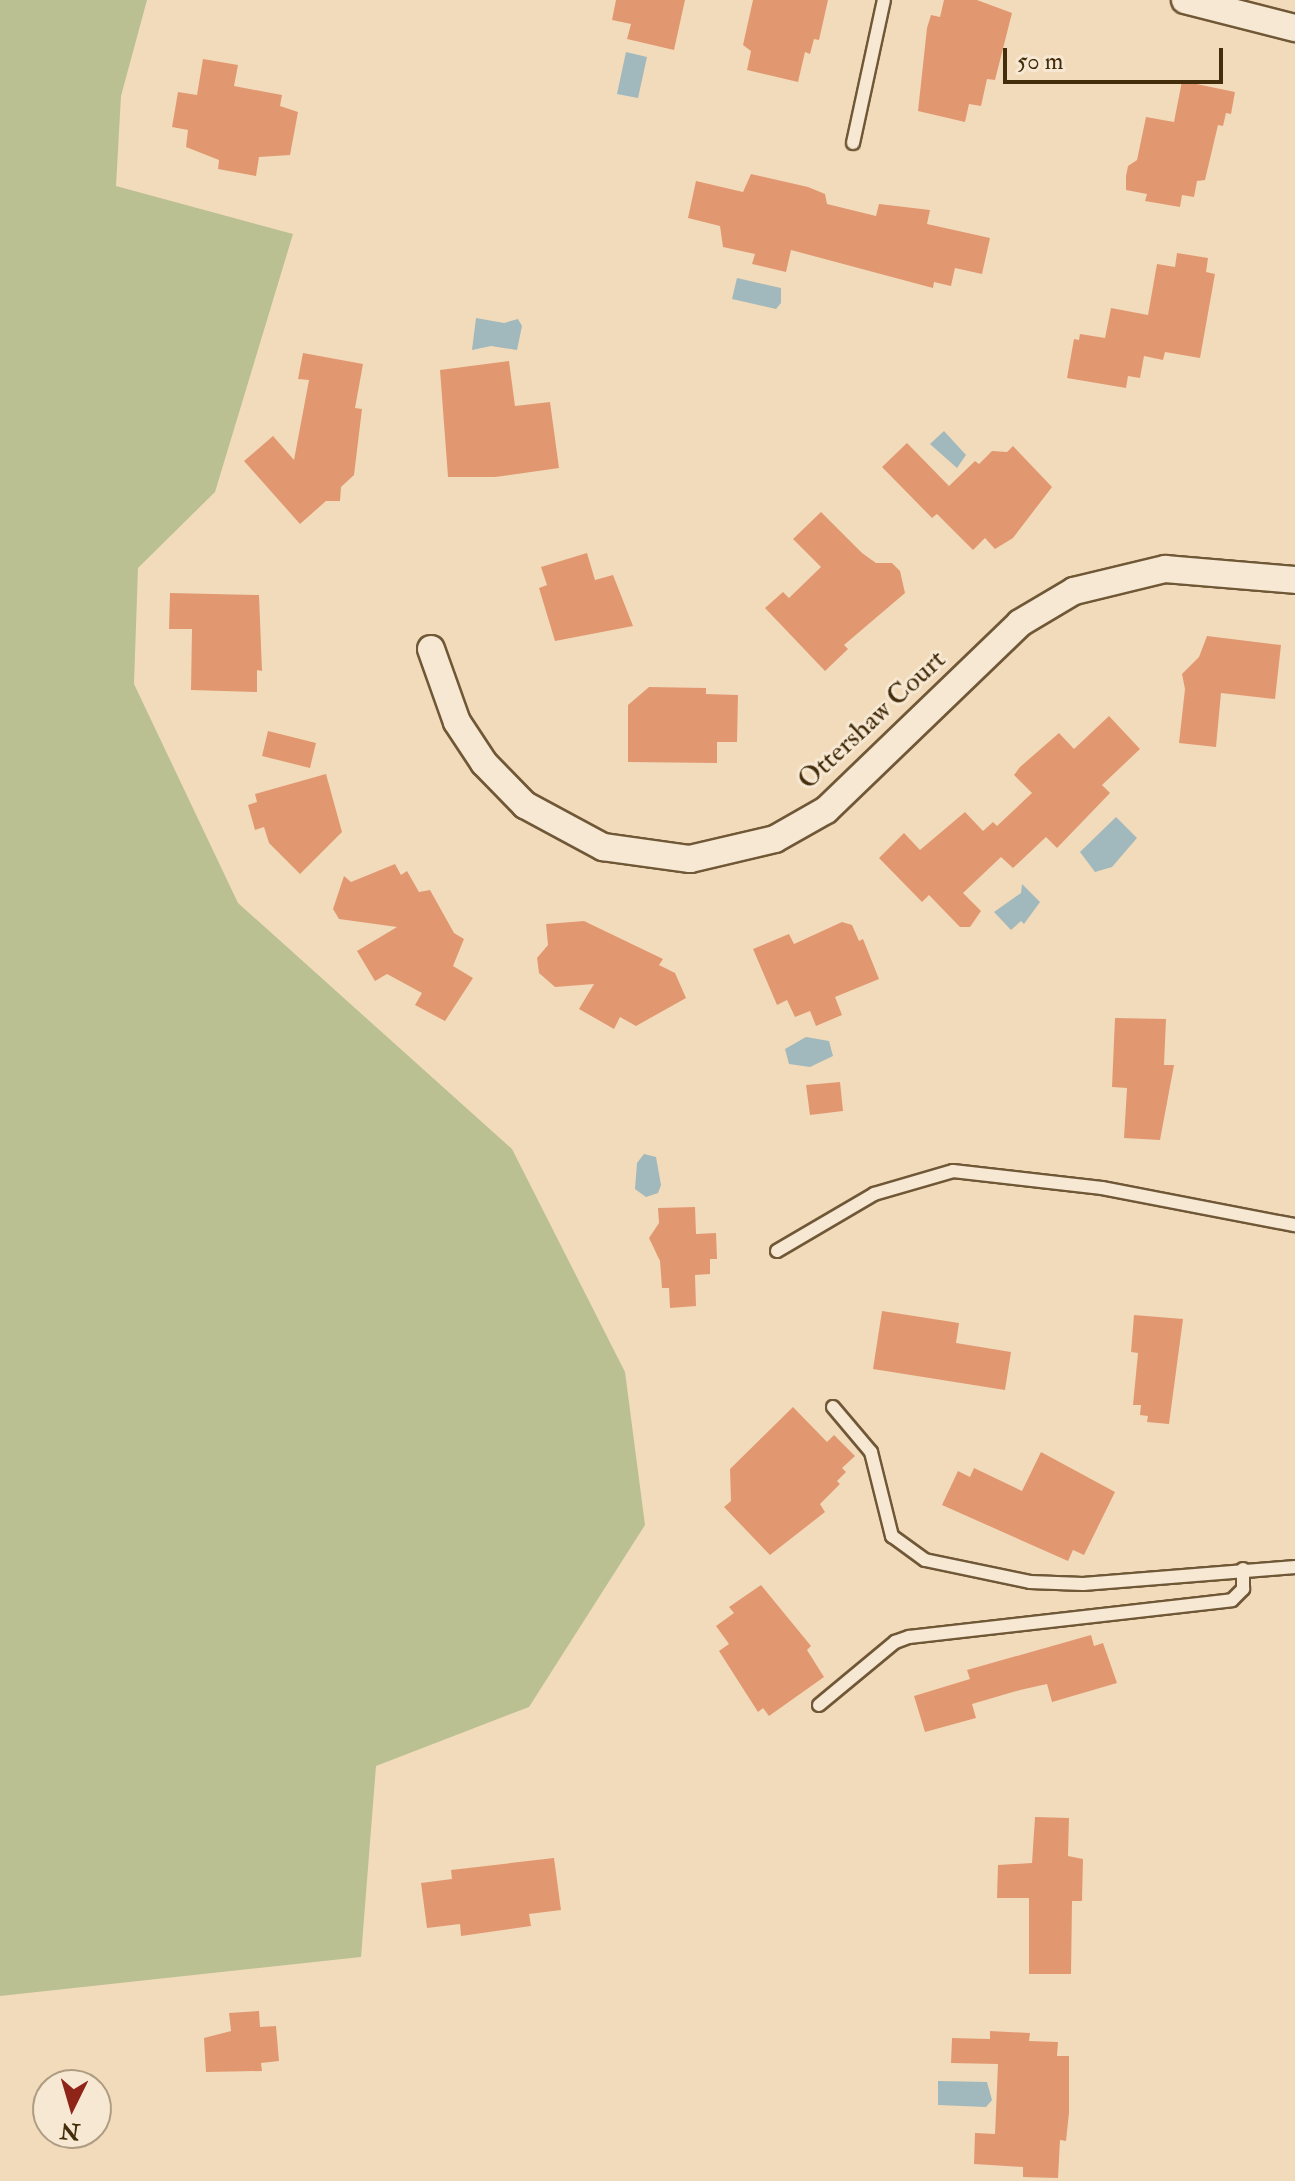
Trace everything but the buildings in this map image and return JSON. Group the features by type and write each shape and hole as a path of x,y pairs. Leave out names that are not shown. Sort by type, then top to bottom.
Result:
{"street":[{"path":"1185,0 1295,28"},
{"name":"Ottershaw Court","path":"431,649 457,722 484,763 525,805 603,847 690,859 761,844 826,810 997,644 1074,591 1165,569 1295,580"}],"lane":[{"path":"853,143 884,0"},
{"path":"777,1251 874,1194 953,1171 1102,1188 1295,1225"},
{"path":"833,1407 871,1452 892,1536 925,1560 1044,1583 1114,1583 1243,1569 1295,1567"},
{"path":"819,1705 895,1642 909,1637 1232,1600 1243,1589 1243,1569"}],"green space":[{"path":"0,0 147,0 121,96 116,186 293,234 215,492 138,568 134,684 238,903 512,1149 625,1372 645,1525 529,1707 376,1766 361,1957 0,1996"}],"water":[{"path":"626,52 647,57 638,98 617,94"},
{"path":"737,278 781,288 781,303 776,309 732,299"},
{"path":"476,318 504,323 518,319 522,326 517,350 491,346 472,350"},
{"path":"944,431 966,455 957,468 930,444"},
{"path":"1116,817 1137,838 1112,867 1095,872 1080,852"},
{"path":"1022,884 1040,902 1024,924 1021,921 1011,930 994,912 1021,893"},
{"path":"806,1037 829,1041 833,1056 810,1067 789,1064 785,1049"},
{"path":"644,1154 656,1157 661,1185 658,1193 646,1197 635,1189 637,1163"},
{"path":"938,2081 987,2082 992,2100 986,2107 938,2105"}]}
